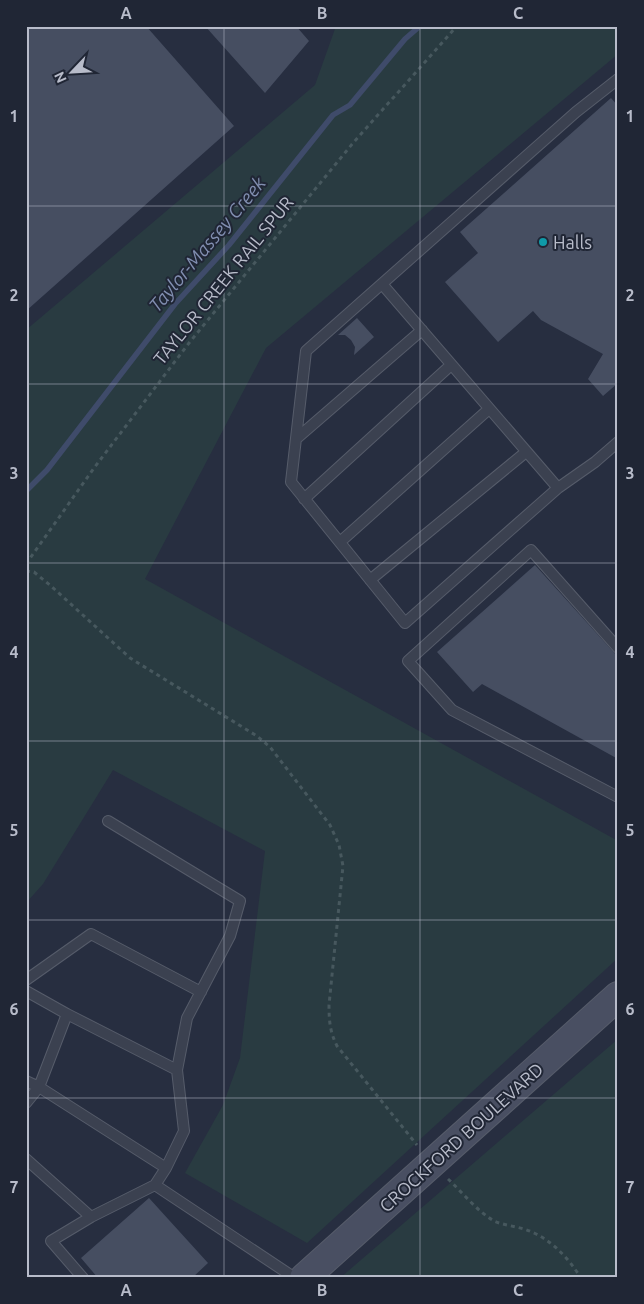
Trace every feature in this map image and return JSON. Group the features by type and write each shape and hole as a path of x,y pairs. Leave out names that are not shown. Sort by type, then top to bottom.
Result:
{"street":[{"name":"CROCKFORD BOULEVARD","path":"304,1278 618,996"}],"lane":[{"path":"618,79 576,112 306,351 291,482 405,623 558,488 595,462 618,442"},
{"path":"382,284 558,488"},
{"path":"296,439 422,330"},
{"path":"304,498 451,365"},
{"path":"340,542 489,409"},
{"path":"370,580 526,452"},
{"path":"618,648 531,550 408,661 452,710 618,797"},
{"path":"83,1278 51,1241 90,1217 156,1185 166,1168 184,1131 177,1070 187,1018 230,936 240,900 108,821"},
{"path":"26,980 91,934 201,992"},
{"path":"26,991 177,1070"},
{"path":"26,1103 39,1087 67,1014"},
{"path":"26,1081 39,1087 166,1168"},
{"path":"26,1159 90,1217"},
{"path":"156,1185 294,1278"}],"path":[{"name":"TAYLOR CREEK RAIL SPUR","path":"26,564 94,468 188,343 353,143 457,26"},
{"path":"26,571 34,572 51,586 130,658 257,736 277,756 330,825 339,845 343,866 329,1005 331,1035 337,1046 422,1150"},
{"path":"444,1176 482,1212 496,1222 543,1236 563,1255 581,1278"}],"shaded area":[{"path":"336,26 618,26 618,54 266,348 145,579 618,841 618,958 307,1243 185,1173 223,1105 240,1058 265,851 113,770 43,884 26,903 26,330 315,85"},
{"path":"618,1039 618,1278 340,1278"}],"building":[{"path":"26,26 146,26 234,126 26,311"},
{"path":"205,26 296,26 309,41 265,93"},
{"name":"Halls","path":"611,98 618,106 618,383 603,396 588,379 603,354 541,320 533,311 498,342 445,282 478,253 460,232"},
{"path":"357,318 374,337 354,355 355,347 351,340 345,335 338,335"},
{"path":"535,565 618,657 618,759 482,684 473,692 437,652"},
{"path":"149,1198 208,1263 192,1278 98,1278 81,1258"}],"waterway":[{"name":"Taylor-Massey Creek","path":"26,491 47,470 175,304 229,245 333,115 350,105 405,39 420,26"}],"place":[{"name":"Halls","path":"543,242"}]}
